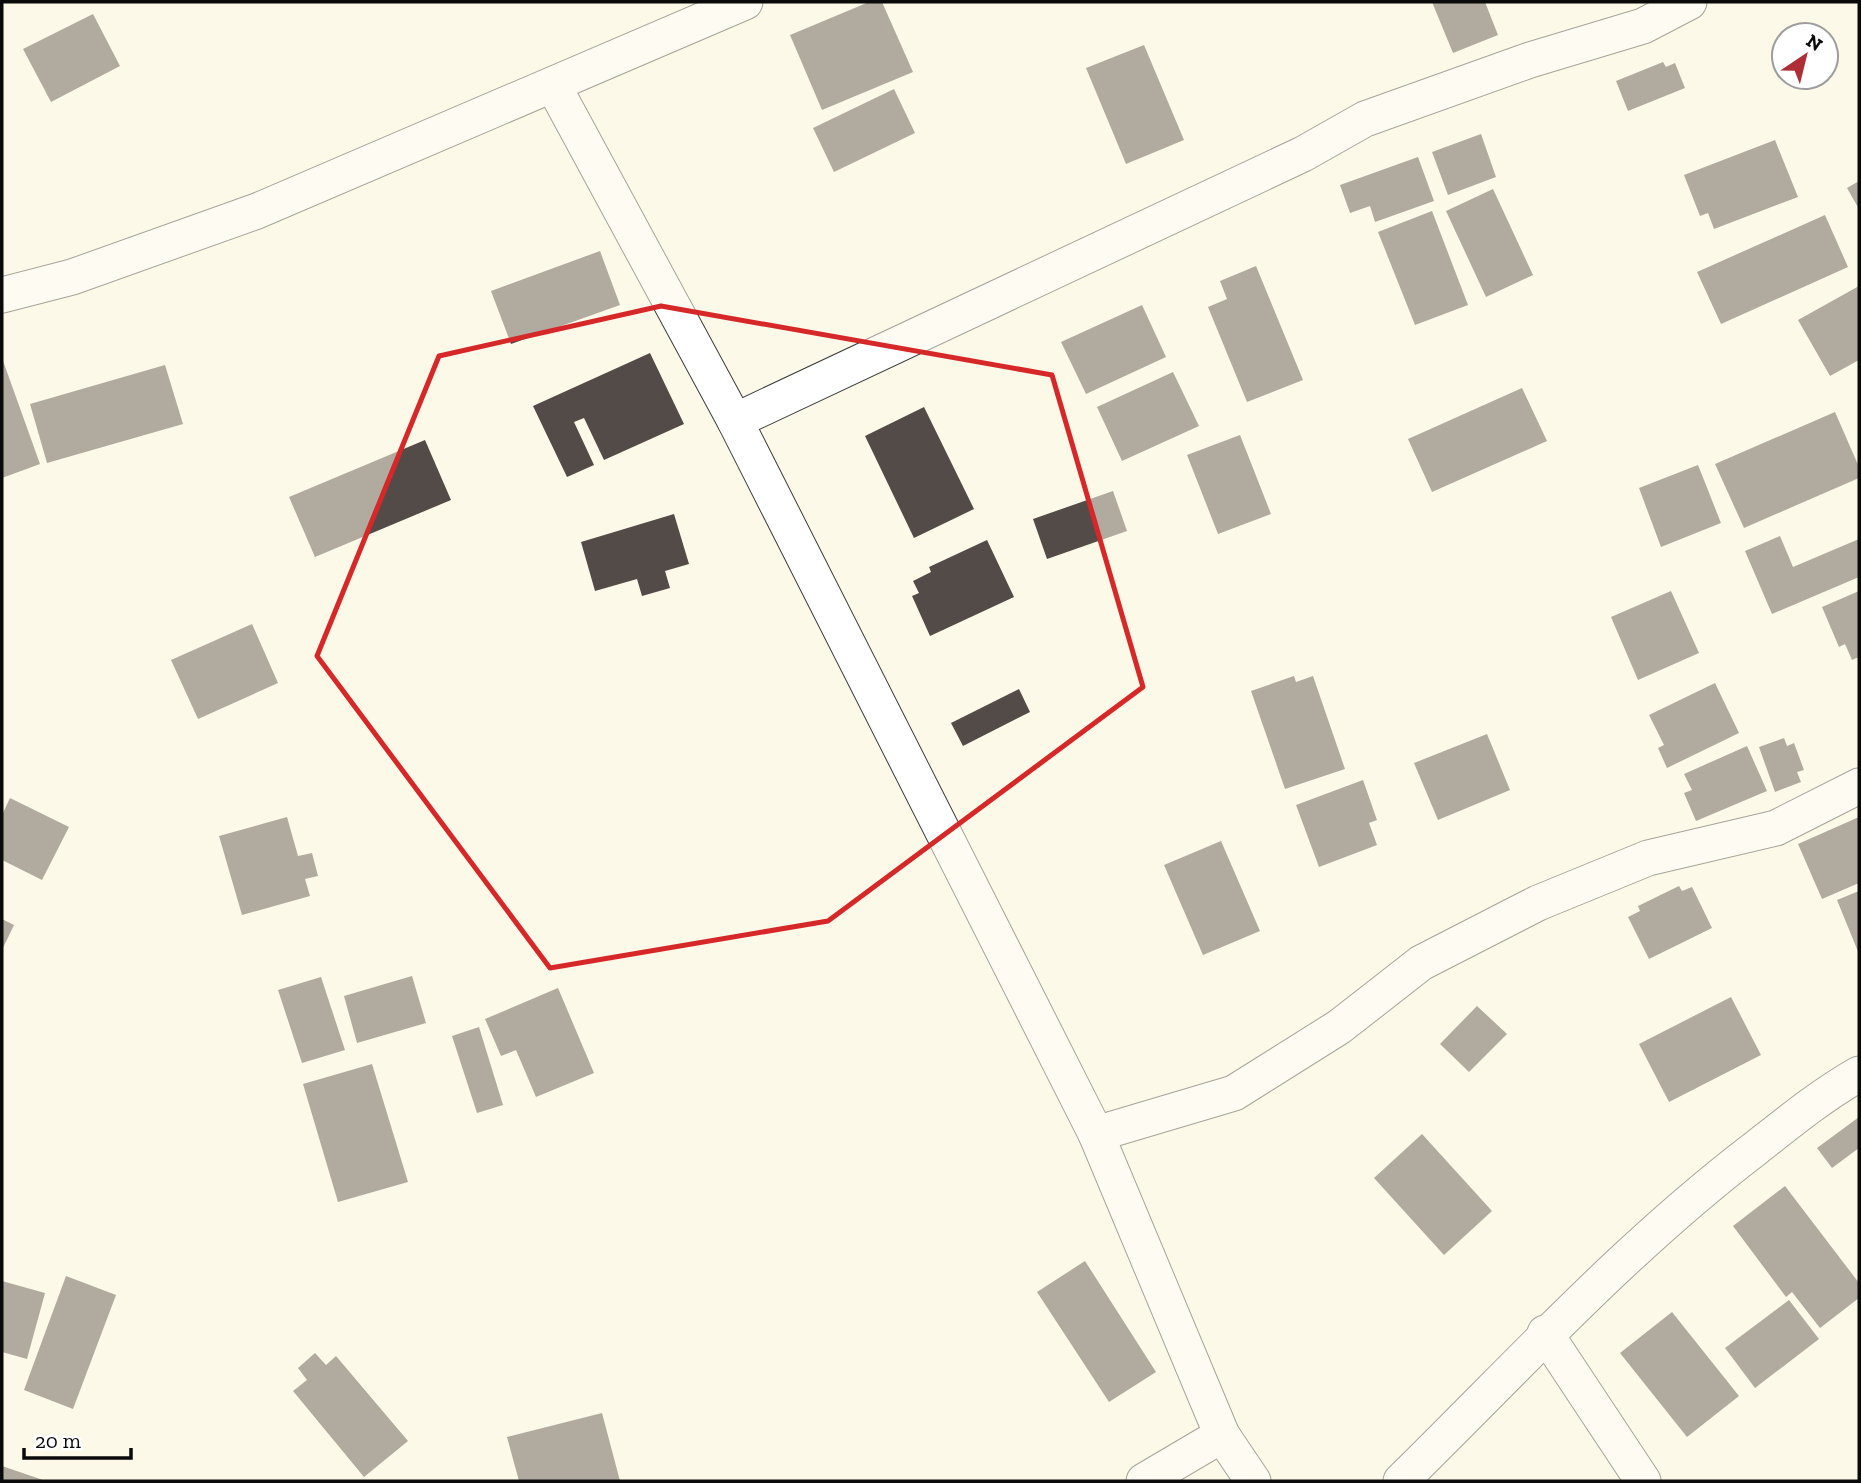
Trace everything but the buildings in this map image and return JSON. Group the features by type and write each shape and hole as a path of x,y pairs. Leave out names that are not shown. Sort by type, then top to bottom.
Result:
{"street":[{"path":"2,295 72,277 257,211 745,2"},
{"path":"735,421 1303,154 1365,119 1530,60 1643,26 1689,2"},
{"path":"552,85 735,421 1096,1133 1222,1435 1252,1481"},
{"path":"1096,1133 1234,1093 1339,1027 1421,963 1538,903 1648,858 1776,828 1859,786"},
{"path":"1401,1481 1545,1333 1690,1198 1831,1091 1859,1074"},
{"path":"1545,1333 1643,1481"},
{"path":"1144,1481 1222,1435"}],"highlighted area":[{"path":"661,306 1052,375 1143,687 828,921 550,968 317,656 439,356"}]}
